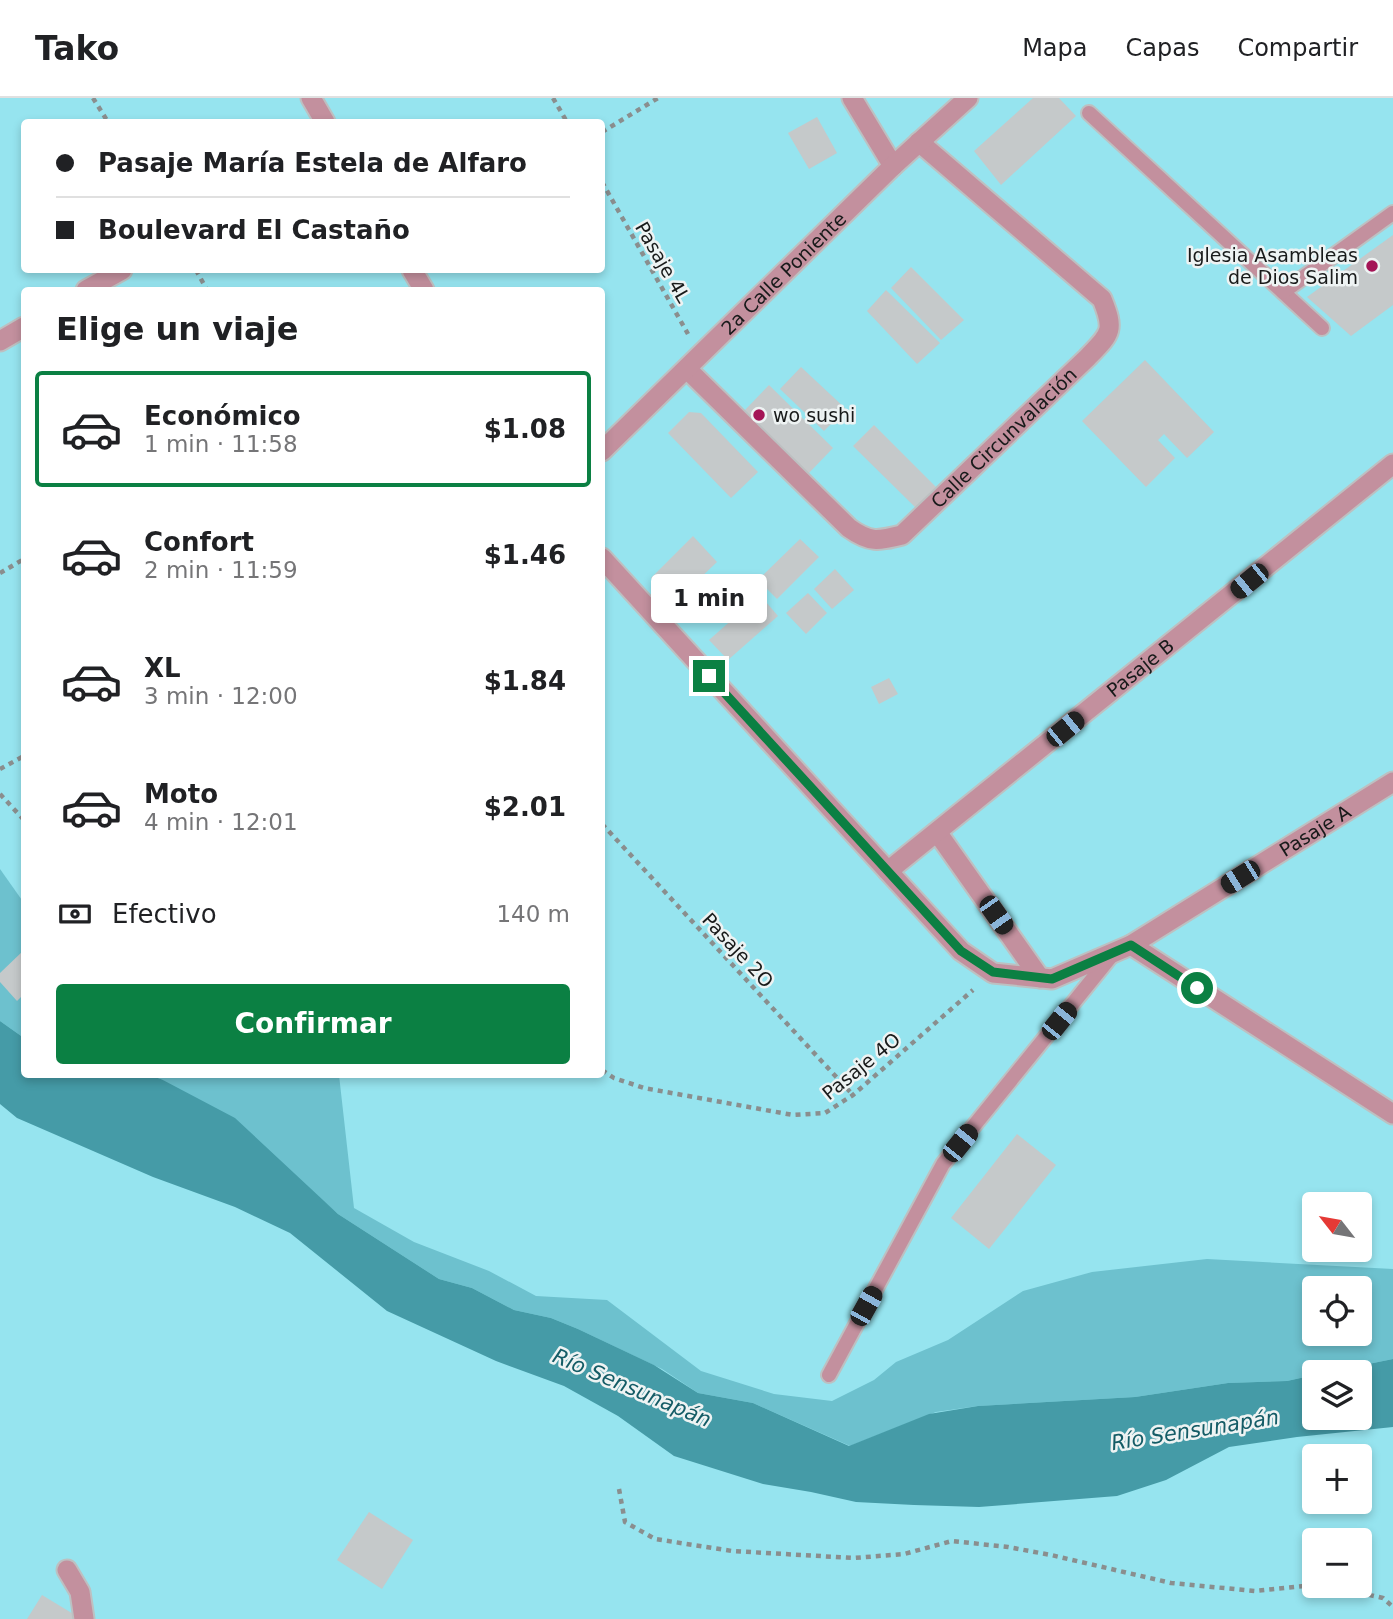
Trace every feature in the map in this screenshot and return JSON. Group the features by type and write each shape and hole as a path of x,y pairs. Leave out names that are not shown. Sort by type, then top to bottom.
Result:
{"street":[{"path":"311,98 323,119"},
{"path":"852,98 893,166"},
{"name":"2a Calle Poniente","path":"605,448 893,166 968,98"},
{"name":"Calle Circunvalación","path":"694,362 849,528 860,537 877,541 902,535 1087,358 1105,340 1111,321 1102,299 919,142"},
{"path":"91,287 117,273"},
{"path":"0,341 21,329"},
{"name":"Pasaje B","path":"888,871 1393,464"},
{"path":"605,561 961,951 993,972 1046,978"},
{"name":"Pasaje A","path":"1046,978 1112,955 1131,945 1393,782"},
{"path":"937,832 1046,978"},
{"path":"1131,945 1393,1114"},
{"path":"67,1570 80,1592 84,1619"}],"lane":[{"path":"1089,113 1322,328"},
{"path":"1283,292 1393,213"},
{"path":"829,1375 943,1164 1112,955"}],"path":[{"path":"93,98 106,119"},
{"path":"553,98 565,119"},
{"path":"605,130 658,98"},
{"name":"Pasaje 4L","path":"605,188 694,362"},
{"path":"0,573 21,561"},
{"path":"0,769 21,758"},
{"path":"0,794 21,817"},
{"name":"Pasaje 2O","path":"605,827 853,1095"},
{"name":"Pasaje 4O","path":"605,1072 614,1078 644,1088 793,1115 825,1114 853,1095 993,972"},
{"path":"619,1489 625,1522 655,1539 699,1548 854,1558 904,1554 952,1541 1029,1550 1094,1566 1139,1573 1171,1583 1255,1591 1302,1586"},
{"path":"1372,1596 1383,1598 1393,1607"}],"shaded area":[{"path":"0,98 1393,98 1393,1619 0,1619"},
{"path":"0,869 21,899 21,1036 0,1021"},
{"path":"157,1078 339,1078 354,1208 414,1242 489,1271 536,1296 607,1300 701,1371 774,1394 832,1401 874,1380 896,1362 948,1340 1023,1291 1092,1272 1207,1259 1393,1269 1393,1359 1372,1363 1372,1360 1302,1360 1302,1378 1287,1381 1228,1383 1135,1397 978,1406 936,1412 850,1446 753,1403 698,1393 662,1369 578,1329 551,1318 514,1310 472,1288 439,1279 338,1214 312,1191"}],"water":[{"name":"Río Sensunapán","path":"0,1021 21,1036 21,1078 161,1079 235,1118 338,1214 439,1279 472,1288 514,1310 551,1318 578,1329 654,1365 698,1393 753,1403 849,1446 929,1414 978,1406 1135,1397 1228,1383 1287,1381 1302,1378 1302,1430 1364,1430 1229,1447 1166,1480 1117,1496 979,1507 914,1505 856,1502 763,1484 674,1456 618,1416 564,1386 496,1361 387,1311 290,1233 235,1207 153,1177 17,1118 0,1104"},
{"path":"1393,1359 1393,1427 1372,1429 1372,1363"}],"building":[{"path":"1033,98 1059,98 1076,116 1001,185 974,151"},
{"path":"817,117 837,153 809,169 788,133"},
{"name":"Iglesia Asambleas de Dios Salim","path":"1393,235 1393,305 1351,336 1307,297"},
{"path":"911,267 964,320 941,340 891,288"},
{"path":"886,290 940,343 917,364 867,311"},
{"path":"1145,360 1214,432 1187,458 1164,434 1158,440 1175,458 1146,487 1082,421"},
{"path":"801,367 846,409 824,431 780,389"},
{"path":"769,385 833,448 808,474 745,410"},
{"path":"689,412 701,413 758,472 731,498 668,433"},
{"path":"874,425 936,487 916,508 853,446"},
{"path":"693,536 717,562 675,602 651,578"},
{"path":"800,539 819,557 777,599 758,580"},
{"path":"835,569 854,590 832,609 814,589"},
{"path":"808,593 827,613 806,634 786,613"},
{"path":"760,595 778,616 728,660 709,640"},
{"path":"889,678 898,694 879,704 871,687"},
{"path":"21,953 21,997 17,1001 0,982 0,973"},
{"path":"1017,1134 1056,1165 989,1249 951,1218"},
{"path":"369,1512 413,1540 382,1589 337,1560"},
{"path":"42,1595 75,1615 72,1619 27,1619"}],"place":[{"name":"Iglesia Asambleas de Dios Salim","path":"1372,266"},
{"name":"wo sushi","path":"759,415"}],"route":[{"path":"709,676 961,951 993,972 1052,979 1131,945 1197,988"}]}
